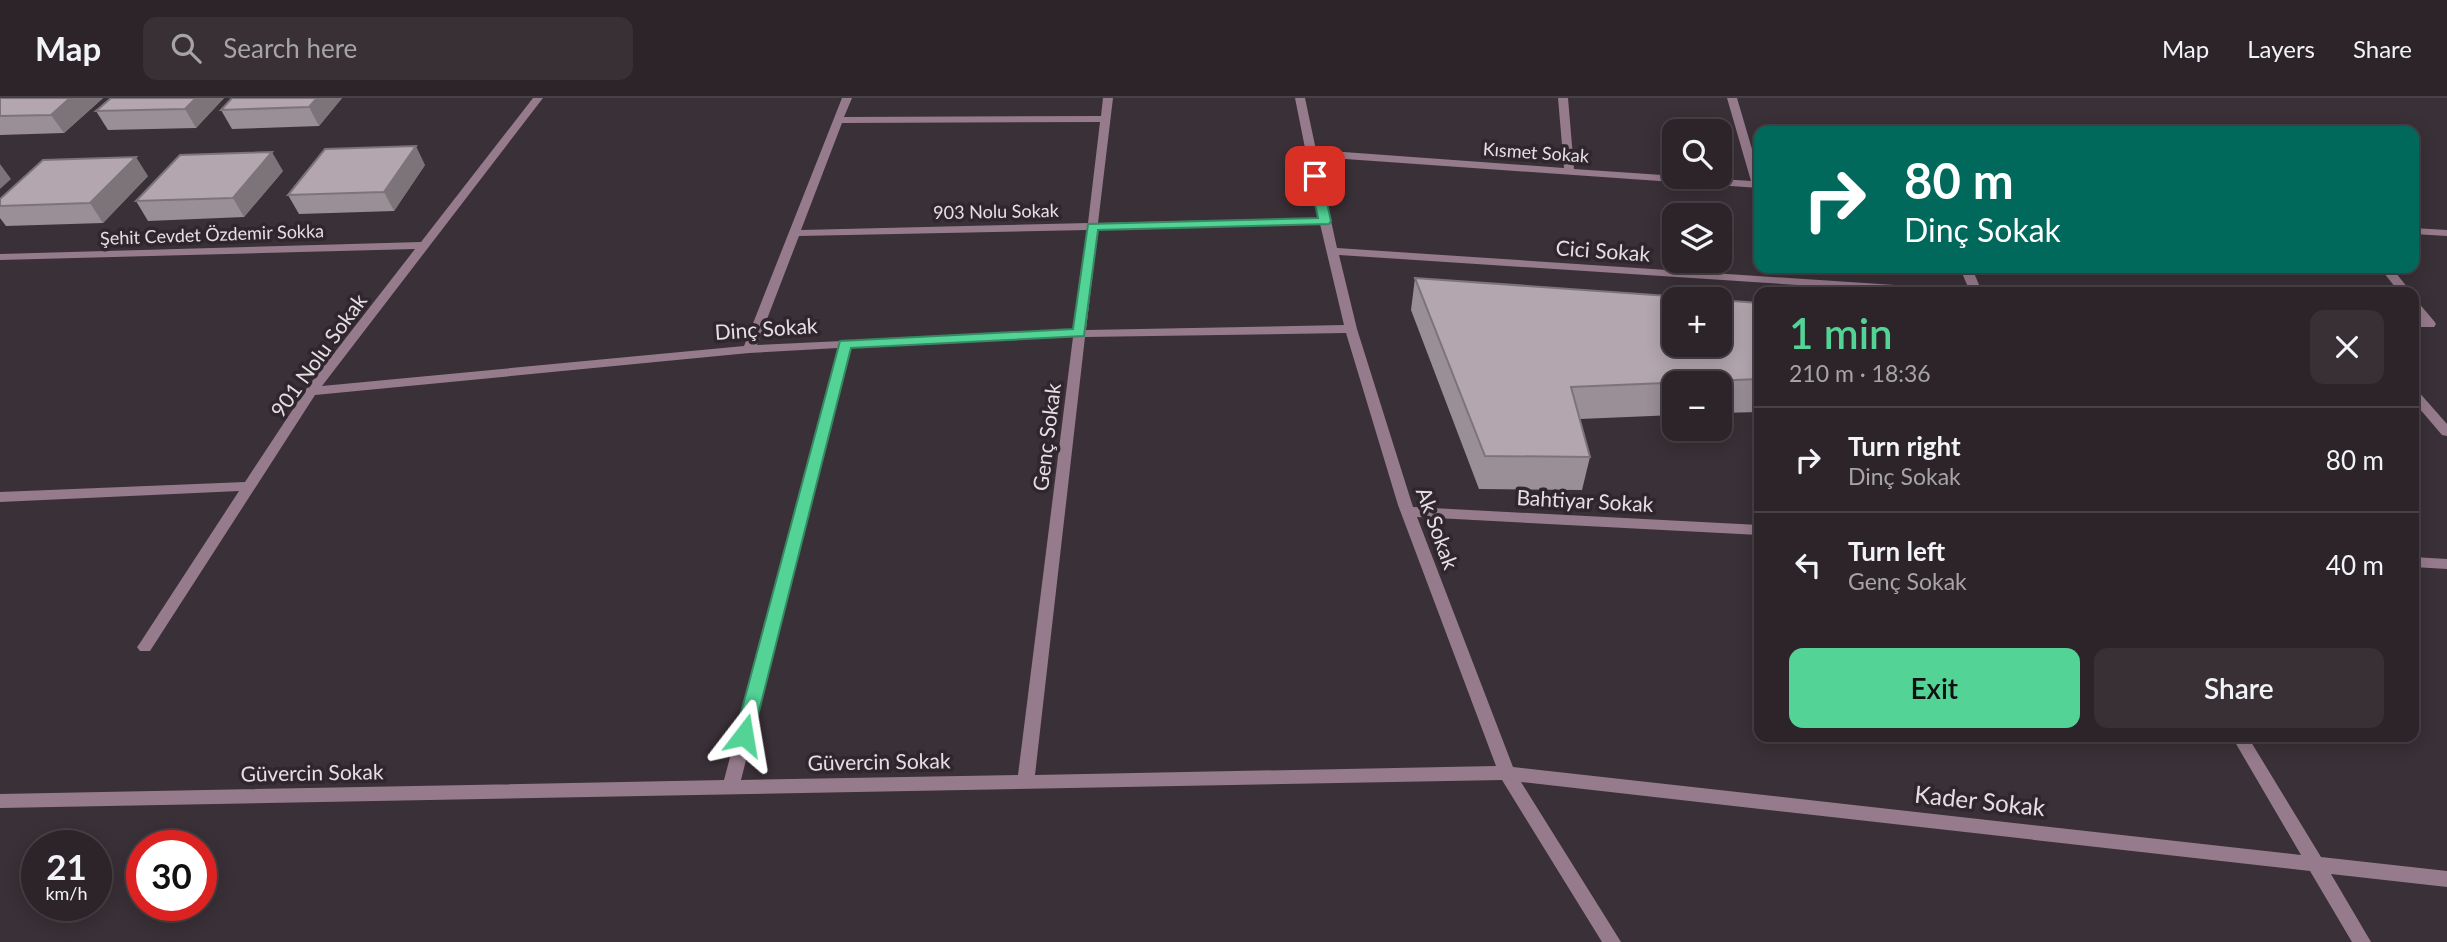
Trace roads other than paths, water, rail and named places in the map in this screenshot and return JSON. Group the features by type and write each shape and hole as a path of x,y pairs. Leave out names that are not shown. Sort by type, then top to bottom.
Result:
{"street":[{"name":"901 Nolu Sokak","path":"145,647 311,391 538,98"},
{"path":"749,349 847,98"},
{"name":"Genç Sokak","path":"1026,781 1108,98"},
{"name":"Ak Sokak","path":"1300,98 1351,330 1408,512 1507,773 1612,942"},
{"path":"1563,98 1569,171"},
{"path":"1732,98 1754,172"},
{"path":"839,120 1105,119"},
{"name":"Kısmet Sokak","path":"1310,153 1754,185"},
{"name":"903 Nolu Sokak","path":"794,233 1325,221"},
{"path":"2419,231 2447,233"},
{"name":"Şehit Cevdet Özdemir Sokka","path":"0,257 425,245"},
{"name":"Cici Sokak","path":"1332,251 1879,287"},
{"path":"2390,273 2401,287"},
{"path":"2419,310 2430,324 2419,323"},
{"name":"Dinç Sokak","path":"311,391 749,349 1079,333 1351,330"},
{"path":"731,787 845,344"},
{"path":"2419,400 2447,432"},
{"path":"0,497 250,486"},
{"name":"Bahtiyar Sokak","path":"1408,512 1754,530"},
{"path":"2419,562 2447,564"},
{"path":"2243,742 2362,942"},
{"name":"Güvercin Sokak","path":"0,801 1507,773"},
{"name":"Kader Sokak","path":"1507,773 2315,862 2447,879"}]}
